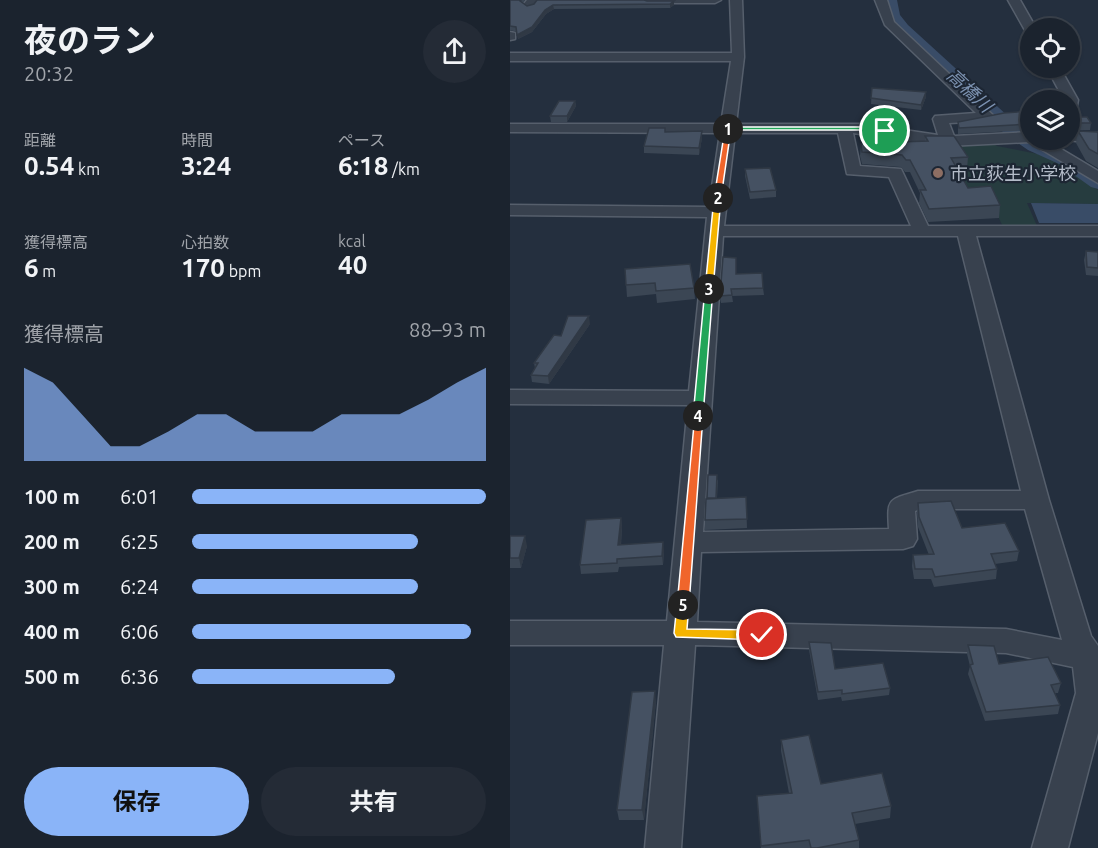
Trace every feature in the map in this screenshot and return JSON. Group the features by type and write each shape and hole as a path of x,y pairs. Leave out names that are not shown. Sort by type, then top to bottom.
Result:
{"street":[{"path":"647,0 715,0"},
{"path":"663,848 715,221 738,57 736,0"},
{"path":"881,0 889,23 988,117 940,118 948,141"},
{"path":"1014,0 1024,18"},
{"path":"510,57 738,57"},
{"path":"510,128 845,129 885,131 948,141 1020,137"},
{"path":"845,129 854,171 895,172 922,231"},
{"path":"1080,135 1098,138"},
{"path":"1057,150 1090,166 1098,178"},
{"path":"510,210 922,231 1098,231"},
{"path":"966,232 1036,500 1077,639 1093,657 1092,693 1050,848"},
{"path":"510,397 700,398"},
{"path":"688,542 903,539 901,506 918,500 1036,500"},
{"path":"510,633 680,633 1006,641 1093,657"}],"green space":[{"path":"992,143 1053,160 1098,190 1098,204 1027,203 1038,228 1003,227 990,199 967,200 950,170 966,169 950,145"}],"water":[{"path":"1031,203 1098,204 1098,223 1039,223"}],"building":[{"path":"510,0 521,0 527,6 534,4 537,0 674,1 670,4 553,5 545,10 532,27 517,35 516,27 510,26"},
{"path":"872,88 926,92 921,105 871,98"},
{"path":"559,101 575,101 567,116 550,116"},
{"path":"1020,112 1020,125 959,128 958,122"},
{"path":"1080,117 1087,117 1091,123 1080,123"},
{"path":"864,125 887,128 898,142 928,141 925,136 954,136 968,157 951,158 968,188 991,186 1000,205 929,209 920,190 926,190 910,160 906,160 902,155 862,152 861,144 866,143"},
{"path":"649,128 665,128 665,132 702,131 699,148 644,146"},
{"path":"1080,131 1098,132 1098,154 1089,149"},
{"path":"770,168 776,190 750,192 745,169"},
{"path":"1086,251 1098,252 1098,268 1087,267"},
{"path":"723,257 736,258 736,274 762,273 763,288 731,289 732,295 720,296"},
{"path":"690,264 694,288 656,291 655,283 626,285 625,269"},
{"path":"568,316 589,316 548,376 531,375 538,363 534,363 554,335 561,336"},
{"path":"708,475 717,475 716,498 707,498"},
{"path":"746,497 747,519 705,520 706,499"},
{"path":"951,501 962,528 1005,523 1019,551 991,554 997,569 935,577 932,569 915,569 913,555 934,554 919,517 918,503"},
{"path":"621,518 618,545 663,542 662,556 617,559 617,563 580,565 586,520"},
{"path":"510,536 525,536 519,558 510,558"},
{"path":"809,642 831,643 835,669 883,663 890,688 842,694 842,690 818,692"},
{"path":"968,645 994,646 999,664 1048,657 1061,683 1051,685 1060,705 986,712 970,665 973,664"},
{"path":"655,691 642,810 617,810 632,692"},
{"path":"809,735 821,784 882,773 891,806 852,813 859,840 817,848 811,848 809,840 761,846 757,796 792,793 781,740"}],"waterway":[{"name":"高橋川","path":"890,0 893,16 903,28 1013,131 1035,146 1066,160 1098,183"}],"place":[{"name":"市立荻生小学校","path":"938,173"}],"route":[{"path":"762,635 680,633 714,231 728,129 885,131"}]}
